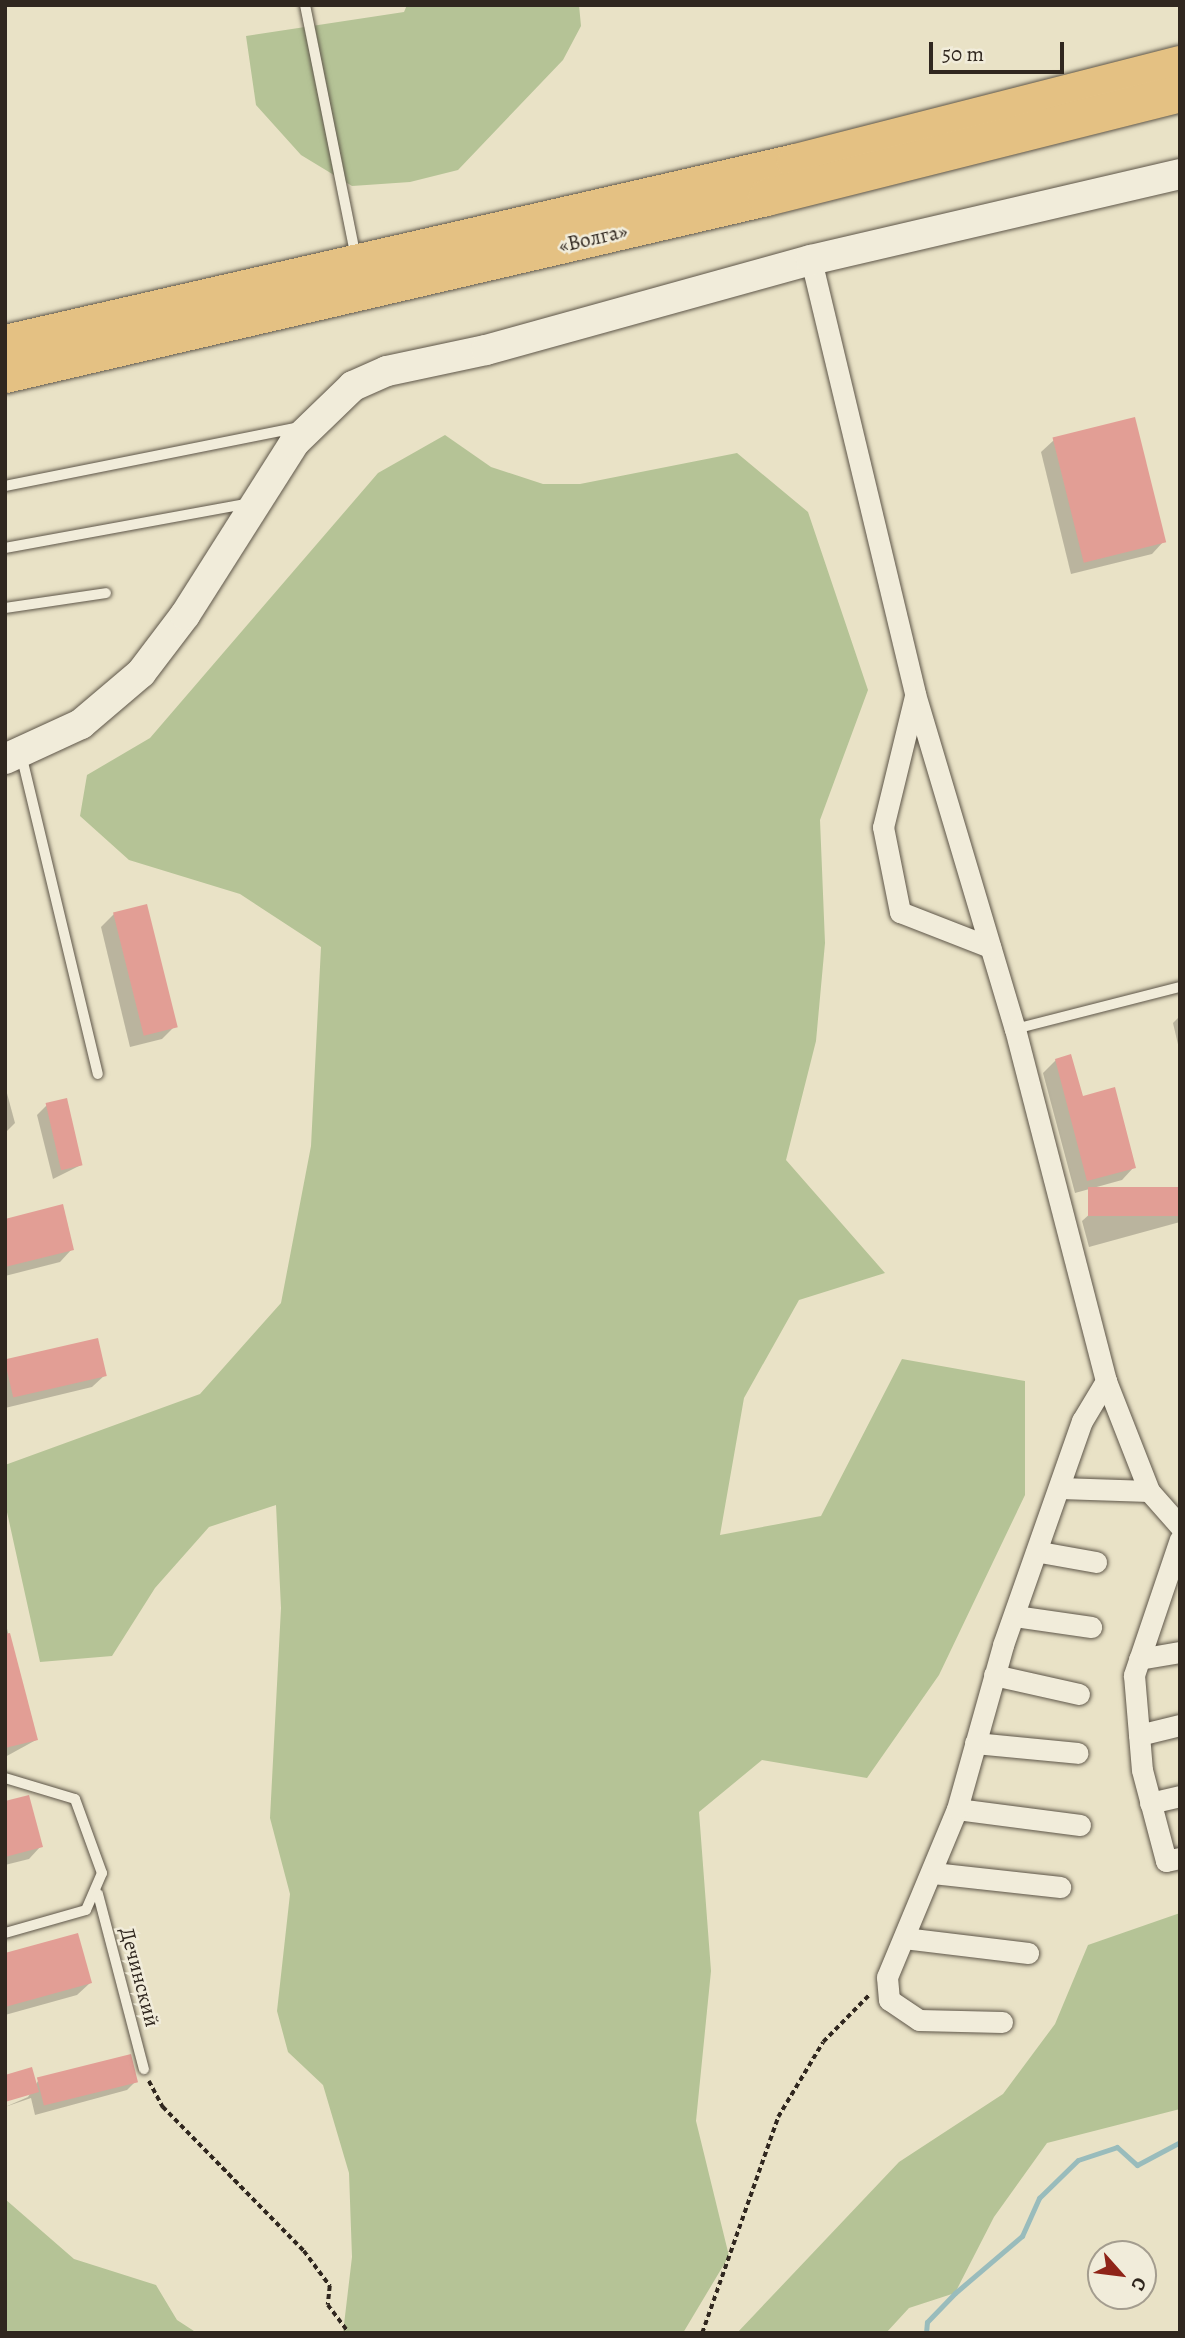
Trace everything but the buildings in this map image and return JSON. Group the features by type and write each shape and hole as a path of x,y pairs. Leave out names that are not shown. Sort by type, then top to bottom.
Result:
{"highway":[{"name":"«Волга»","path":"5,343 357,260 795,162 1180,64"},
{"name":"«Волга»","path":"5,374 766,198 1180,93"}],"street":[{"path":"13,757 81,724 141,673 310,425 353,386 387,371 486,350 811,260 1180,174"},
{"path":"811,260 915,694 1015,1029 1106,1381 1149,1491 1180,1526"},
{"path":"915,694 883,827 900,912 990,947"},
{"path":"1002,2022 919,2020 889,2000 887,1977 933,1873 957,1809 994,1675 1040,1552 1082,1421 1106,1381"},
{"path":"1060,1488 1149,1491"},
{"path":"1180,1539 1134,1675 1139,1735 1150,1803 1166,1861 1180,1858"},
{"path":"1040,1552 1096,1562"},
{"path":"1015,1616 1091,1627"},
{"path":"1139,1659 1180,1652"},
{"path":"994,1675 1079,1694"},
{"path":"1139,1735 1180,1725"},
{"path":"975,1743 1079,1753"},
{"path":"1150,1803 1180,1796"},
{"path":"957,1809 1080,1825"},
{"path":"933,1873 1060,1887"},
{"path":"904,1938 1028,1953"}],"lane":[{"path":"305,5 357,260"},
{"path":"5,486 310,425"},
{"path":"5,548 256,501"},
{"path":"5,608 106,593"},
{"path":"13,757 98,1074"},
{"path":"1015,1029 1180,987"},
{"name":"Дечинский","path":"5,1779 75,1799 102,1873 98,1894 144,2070"},
{"path":"5,1933 86,1910 98,1894"}],"path":[{"path":"702,2333 778,2117 822,2042 887,1977"},
{"path":"144,2070 163,2107 304,2251 330,2286 328,2305 349,2333"}],"green space":[{"path":"407,5 579,5 581,26 563,60 458,170 410,182 352,186 301,155 256,105 246,36 404,12"},
{"path":"445,435 491,467 543,484 580,484 737,453 808,512 868,690 820,820 825,943 816,1041 786,1160 885,1273 799,1300 744,1398 720,1535 821,1516 902,1359 1025,1381 1025,1495 939,1675 867,1778 762,1760 699,1812 711,1971 696,2121 729,2256 683,2333 343,2333 352,2257 349,2173 323,2085 288,2052 277,2011 290,1894 270,1818 281,1608 276,1505 209,1527 155,1588 112,1656 40,1662 5,1503 5,1465 200,1394 281,1303 311,1146 321,947 240,894 129,860 80,816 87,775 150,738 378,473"},
{"path":"1180,1913 1180,2109 1047,2143 994,2217 955,2293 909,2308 886,2333 737,2333 899,2162 1003,2094 1055,2024 1088,1945"},
{"path":"5,2199 74,2259 156,2285 177,2320 197,2333 5,2333"}],"waterway":[{"path":"926,2333 927,2322 955,2293 1022,2236 1039,2198 1078,2160 1117,2147 1137,2165 1180,2142"}]}
